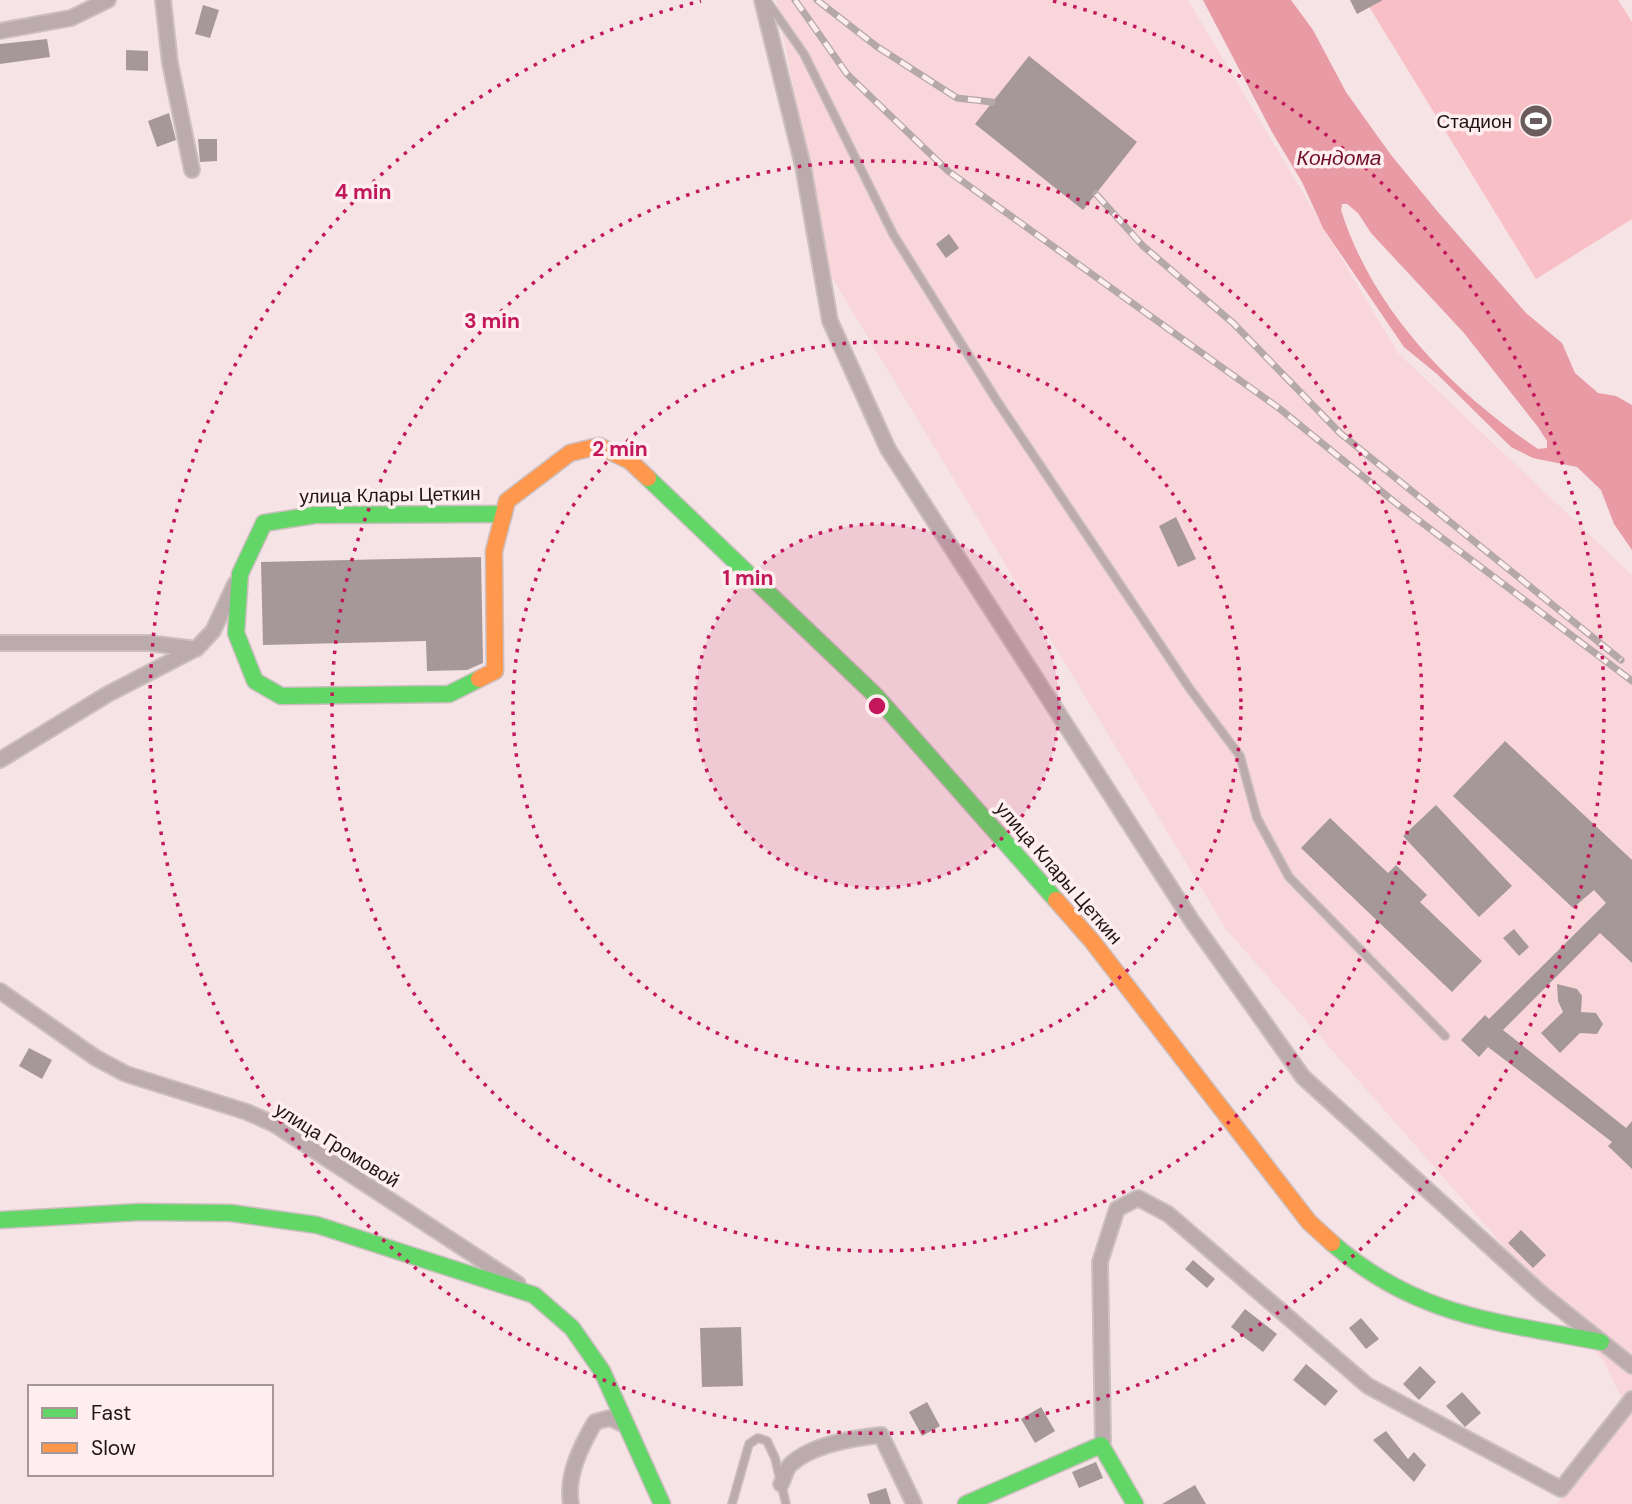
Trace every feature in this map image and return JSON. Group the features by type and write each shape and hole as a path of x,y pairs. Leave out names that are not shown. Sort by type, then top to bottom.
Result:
{"street":[{"path":"0,31 71,18 108,0"},
{"path":"163,0 170,63 192,170"},
{"path":"764,0 803,166 830,321 888,449 1192,921 1303,1077 1542,1294 1632,1366"},
{"name":"улица Клары Цеткин","path":"503,514 315,515 264,523 240,574 236,633 255,681 281,696 449,694 495,671 494,551 507,502 570,453 599,446 630,461 876,695 1092,941 1309,1222 1342,1251 1397,1291 1464,1314 1601,1342"},
{"path":"0,760 108,694 196,649 213,631 240,574"},
{"path":"0,643 148,643 196,649"},
{"name":"улица Громовой","path":"0,991 96,1058 125,1074 274,1124 376,1194 439,1229 534,1295"},
{"path":"1135,1504 1102,1443 1100,1262 1117,1209 1138,1198 1168,1213 1368,1386 1561,1489 1632,1399"},
{"path":"0,1220 141,1212 231,1213 317,1225 534,1295 572,1328 602,1371 662,1504"},
{"path":"571,1504 569,1489 572,1472 596,1422 610,1418 627,1426"},
{"path":"781,1484 789,1465 815,1451 862,1437 881,1435 914,1504"},
{"path":"966,1504 1102,1443"}],"lane":[{"path":"764,0 804,54 893,234 983,379 1190,689 1240,756 1257,818 1289,877 1445,1036"},
{"path":"732,1504 749,1444 758,1438 767,1441 786,1504"}],"shaded area":[{"path":"776,0 1188,0 1398,353 1632,575 1632,1504 1557,1504 1628,1413 1604,1361 1226,929 831,276"},
{"name":"Стадион","path":"1365,0 1618,0 1632,22 1632,219 1536,279"}],"water":[{"name":"Кондома","path":"1203,0 1291,0 1313,30 1346,92 1391,155 1438,212 1526,313 1562,343 1575,373 1598,393 1616,396 1632,405 1632,550 1614,524 1601,490 1577,467 1533,458 1511,447 1437,374 1404,347 1323,228 1302,182 1272,132","holes":["1342,204 1347,204 1358,213 1371,233 1464,333 1538,427 1547,441 1547,448 1538,449 1506,426 1446,375 1419,346 1373,282 1355,247 1341,210"]}],"building":[{"path":"1350,0 1383,0 1357,14"},
{"path":"203,5 219,10 210,38 195,34"},
{"path":"47,39 50,57 0,64 0,44"},
{"path":"126,50 148,51 148,71 126,70"},
{"path":"1029,56 1137,142 1083,210 975,124"},
{"path":"169,113 176,140 157,147 148,121"},
{"path":"198,139 217,139 217,161 200,162"},
{"path":"949,234 959,248 946,258 936,244"},
{"path":"1176,517 1196,559 1178,567 1159,526"},
{"path":"481,557 483,663 467,670 427,671 426,641 263,645 261,562"},
{"path":"1505,741 1632,860 1632,963 1600,933 1503,1030 1626,1128 1632,1121 1632,1169 1608,1146 1612,1142 1488,1047 1479,1057 1461,1040 1485,1015 1489,1019 1606,903 1594,890 1573,908 1453,796"},
{"path":"1436,805 1512,886 1479,917 1403,836"},
{"path":"1330,818 1388,873 1396,865 1427,895 1420,902 1482,961 1452,992 1301,848"},
{"path":"1514,929 1529,947 1519,956 1503,938"},
{"path":"1557,984 1577,989 1582,996 1581,1012 1596,1013 1603,1024 1597,1034 1580,1033 1560,1053 1541,1033 1563,1012 1558,1001"},
{"path":"29,1048 52,1060 42,1079 19,1066"},
{"path":"1521,1230 1546,1255 1533,1268 1508,1243"},
{"path":"1193,1260 1215,1279 1207,1288 1185,1269"},
{"path":"1245,1309 1277,1334 1263,1352 1231,1327"},
{"path":"1361,1318 1379,1339 1366,1349 1349,1328"},
{"path":"741,1327 743,1386 702,1387 700,1328"},
{"path":"1306,1364 1338,1391 1325,1406 1293,1380"},
{"path":"1420,1366 1436,1382 1419,1400 1403,1384"},
{"path":"1462,1392 1481,1413 1465,1427 1446,1406"},
{"path":"927,1402 940,1426 922,1436 909,1412"},
{"path":"1041,1407 1055,1431 1035,1443 1021,1419"},
{"path":"1386,1431 1408,1459 1414,1452 1426,1465 1414,1482 1373,1440"},
{"path":"1096,1462 1103,1478 1079,1488 1072,1472"},
{"path":"1195,1485 1206,1504 1162,1504"},
{"path":"886,1488 891,1504 870,1504 867,1494"}],"railway":[{"path":"795,0 847,74 948,171 1280,409 1397,504 1632,681"},
{"path":"817,0 876,46 957,98 992,102"},
{"path":"1096,194 1143,246 1233,323 1340,433 1621,660"}],"traffic: fast":[{"path":"648,478 876,696 1056,900"},
{"path":"479,679 449,694 281,696 255,681 236,633 240,574 264,523 315,515 504,514"},
{"path":"0,1220 140,1212 231,1213 317,1225 534,1295 572,1328 602,1371 662,1504"},
{"path":"1332,1243 1364,1268 1395,1287 1427,1301 1492,1321 1601,1342"},
{"path":"966,1504 1101,1445 1135,1504"}],"traffic: slow":[{"path":"479,679 495,671 494,551 507,501 570,453 599,446 630,461 648,478"},
{"path":"1056,900 1092,941 1309,1222 1332,1243"}],"place":[{"name":"Стадион","path":"1536,121"}]}
